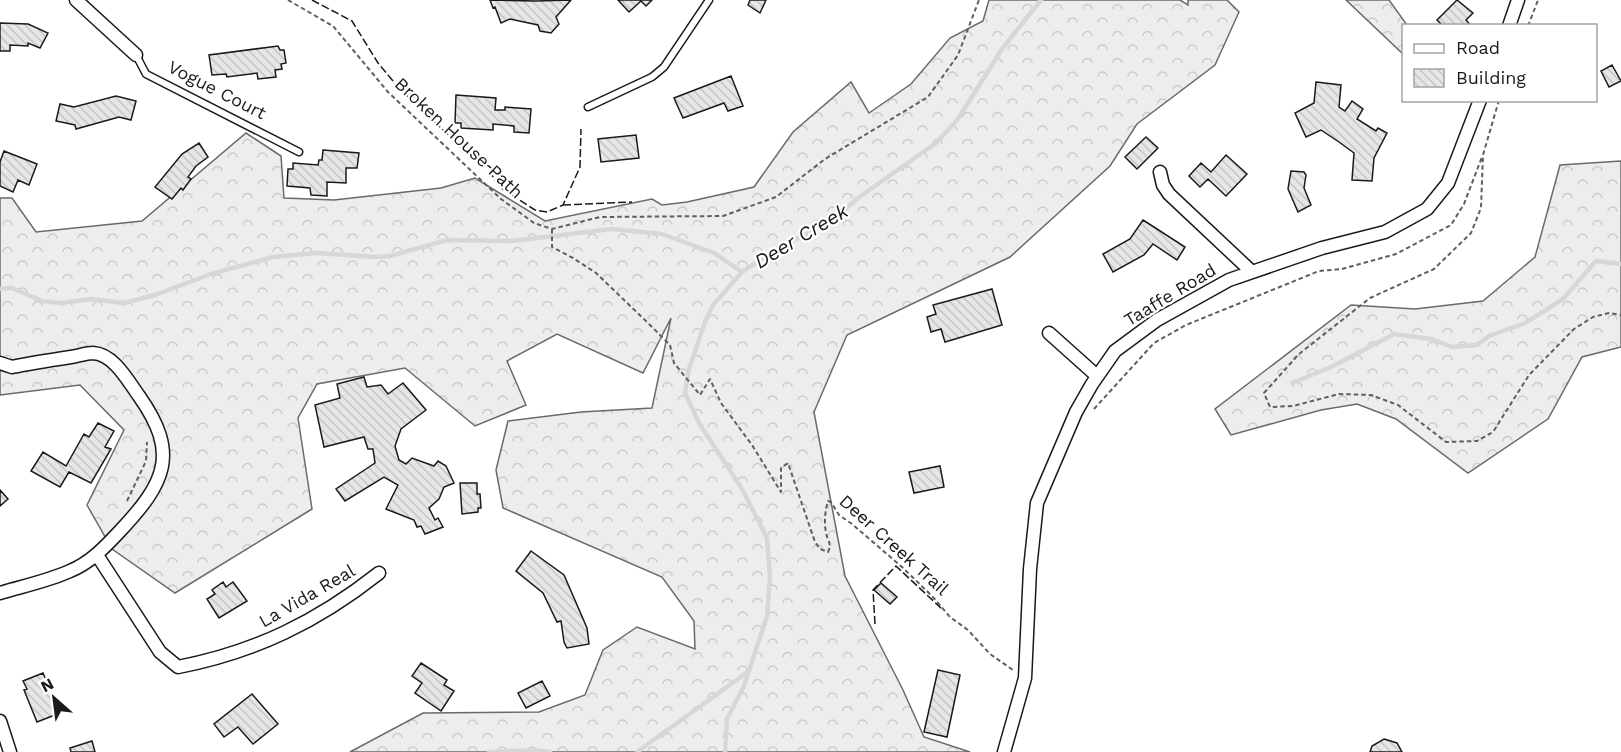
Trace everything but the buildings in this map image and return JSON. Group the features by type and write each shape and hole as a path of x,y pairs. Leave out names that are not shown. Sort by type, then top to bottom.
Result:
{"street":[{"name":"Vogue Court","path":"76,0 136,55"},
{"path":"1510,24 1518,0"},
{"name":"Taaffe Road","path":"1004,752 1025,678 1030,568 1037,503 1072,420 1097,376 1115,351 1157,320 1229,280 1322,248 1385,232 1427,209 1448,183 1479,102"},
{"path":"1160,172 1163,185 1169,194 1252,272"},
{"path":"1049,333 1097,376"},
{"path":"0,363 12,367 94,353 107,358 124,374 149,410 164,450 162,469 154,490 137,513 97,555 71,571 0,593"},
{"name":"La Vida Real","path":"97,555 160,652 178,667 216,660 277,638 351,595 379,573"},
{"path":"0,721 10,752"}],"lane":[{"path":"588,107 652,77 664,68 709,0"},
{"name":"Vogue Court","path":"136,55 146,74 298,152"}],"path":[{"name":"Broken House Path","path":"288,0 333,26 388,92 501,200 534,223 552,229"},
{"path":"552,229 600,217 723,216 776,197 825,159 928,98 957,55 979,0"},
{"path":"1529,24 1538,0"},
{"path":"1092,411 1154,343 1186,325 1318,271 1342,269 1396,254 1451,225 1464,204 1483,155 1498,102"},
{"path":"1483,155 1481,208 1471,233 1434,269 1370,298 1299,354 1264,393 1270,407 1293,406 1339,394 1371,395 1398,405 1446,442 1477,441 1493,432 1529,375 1574,329 1593,317 1609,313 1621,315"},
{"name":"Deer Creek Trail","path":"552,229 552,247 596,273 649,324 670,345 674,363 700,395 710,380 721,403 752,445 781,492 781,468 788,463 815,542 820,549 828,552 831,543 826,531 825,515 828,501 839,515 902,567 950,617 968,630 990,654 1025,678"},
{"path":"122,509 146,461 147,436"}],"green space":[{"path":"989,0 1180,0 1188,5 1188,0 1227,0 1239,12 1215,65 1137,124 1110,166 1010,257 847,335 814,412 845,576 903,690 924,737 970,752 350,752 423,713 539,712 585,695 603,650 637,627 695,649 694,621 662,577 503,508 496,470 508,421 581,412 652,408 671,318 643,373 557,334 507,361 526,405 475,426 405,368 317,384 298,418 312,509 175,593 112,549 87,505 124,430 80,385 0,395 0,198 12,198 36,232 142,221 246,133 281,156 284,198 334,200 441,188 475,178 545,221 652,199 662,205 687,202 754,187 793,132 851,82 869,113 911,84 950,38 983,21"},
{"path":"1346,0 1389,0 1406,24 1402,24 1402,53"},
{"path":"1621,161 1621,347 1582,357 1548,419 1468,473 1396,419 1357,404 1321,410 1231,435 1215,409 1351,305 1415,309 1483,301 1535,257 1560,165"}],"waterway":[{"name":"Deer Creek","path":"725,752 727,719 744,686 767,616 770,577 767,538 742,489 699,423 685,393 689,369 705,322 713,305 742,272 780,247 829,223 858,198 936,143 958,119 1002,49 1041,0"},
{"path":"0,289 12,288 42,301 61,303 91,299 124,303 155,295 211,274 273,257 317,253 390,256 447,240 512,241 612,229 662,234 714,253 742,272"},
{"path":"1292,383 1331,367 1394,334 1431,339 1452,347 1477,345 1489,336 1525,323 1563,299 1596,261 1621,264"},
{"path":"637,752 749,671"},
{"path":"489,752 527,750 550,752"}],"fence":[{"path":"312,0 352,21 378,63 398,87 464,150 493,169 491,174 501,188 535,210 547,212 563,205 580,167 581,129"},
{"path":"563,205 632,202"},
{"path":"875,624 873,590 896,566 943,610"}]}
